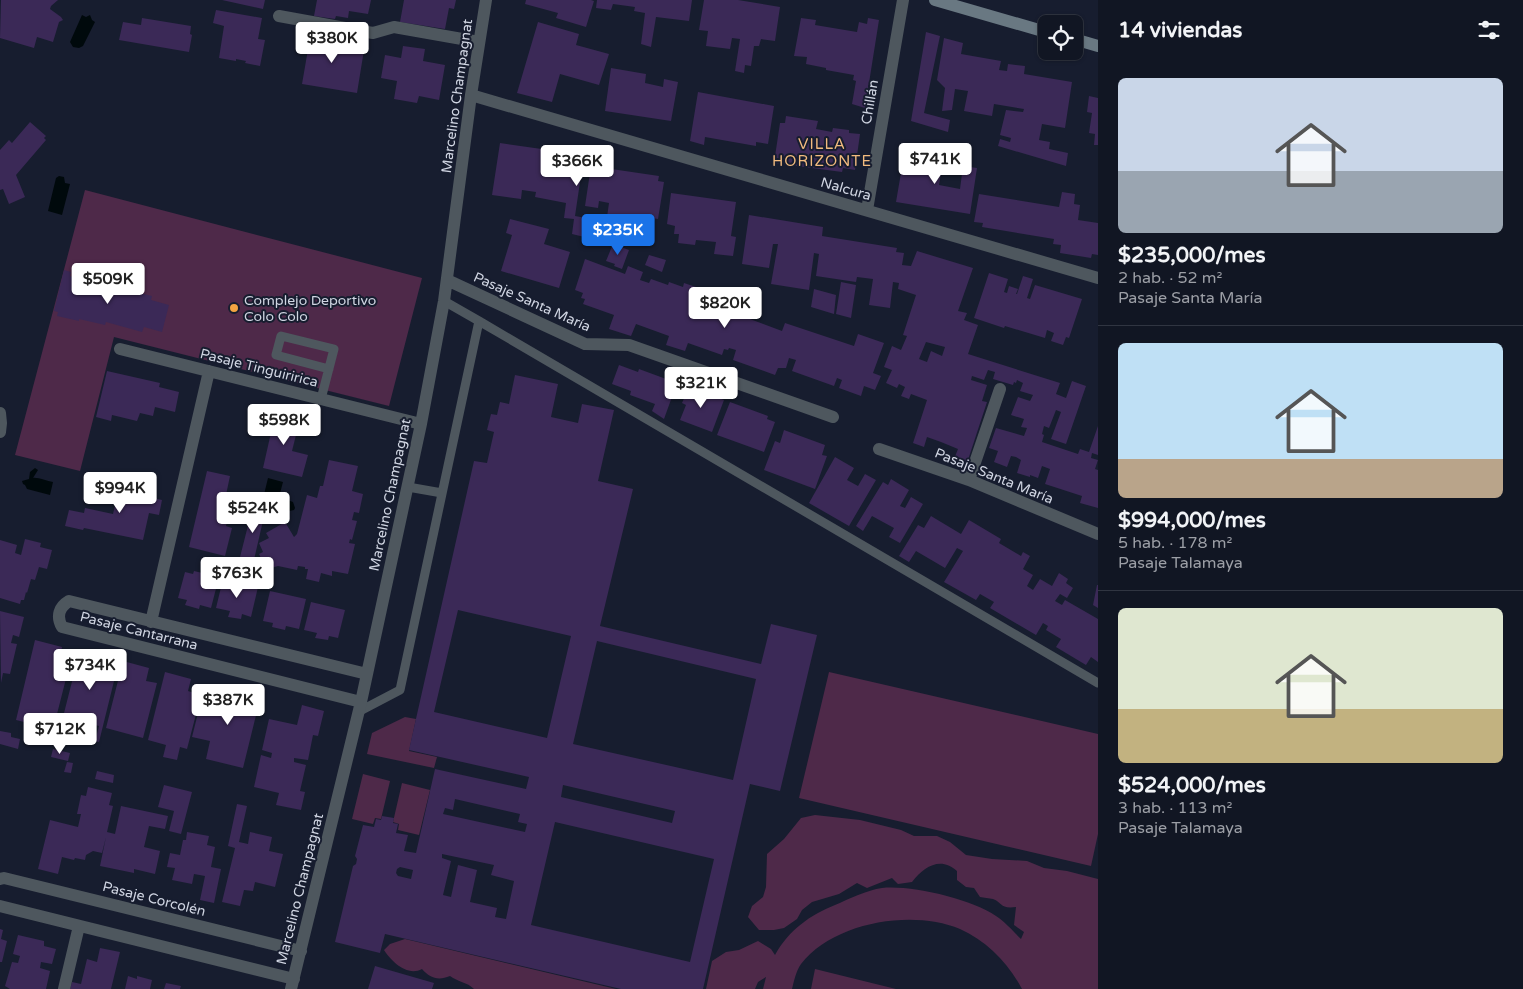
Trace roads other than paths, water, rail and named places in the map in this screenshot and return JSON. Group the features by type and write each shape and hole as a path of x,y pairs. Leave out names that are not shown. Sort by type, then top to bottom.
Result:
{"main road":[{"path":"937,0 1038,30"},
{"path":"1083,42 1098,46"}],"street":[{"name":"Marcelino Champagnat","path":"292,984 367,674 421,424 444,301 471,95 486,0"},
{"name":"Chillán","path":"866,210 903,0"},
{"path":"279,16 373,33 394,27 479,42"},
{"name":"Nalcura","path":"471,95 1098,278"},
{"name":"Pasaje Santa María","path":"447,280 585,344 629,345 833,417"},
{"name":"Pasaje Tinguiririca","path":"120,349 421,424"},
{"path":"151,622 209,371"},
{"path":"969,480 1000,389"},
{"path":"0,413 0,432"},
{"name":"Pasaje Santa María","path":"879,449 969,480 1098,534"},
{"name":"Pasaje Cantarrana","path":"359,707 62,627 59,619 62,606 69,601 367,674"},
{"name":"Pasaje Corcolén","path":"0,879 4,878 301,951"},
{"path":"0,906 292,984"},
{"path":"64,989 79,926"}],"lane":[{"path":"444,301 1098,683"},
{"path":"359,707 400,690 479,321"},
{"path":"321,399 329,369 334,349 281,336 276,355 329,369"},
{"path":"408,487 442,493"}],"place":[{"name":"Complejo Deportivo Colo Colo","path":"234,308"}],"district":[{"name":"VILLA HORIZONTE","path":"822,152"}]}
